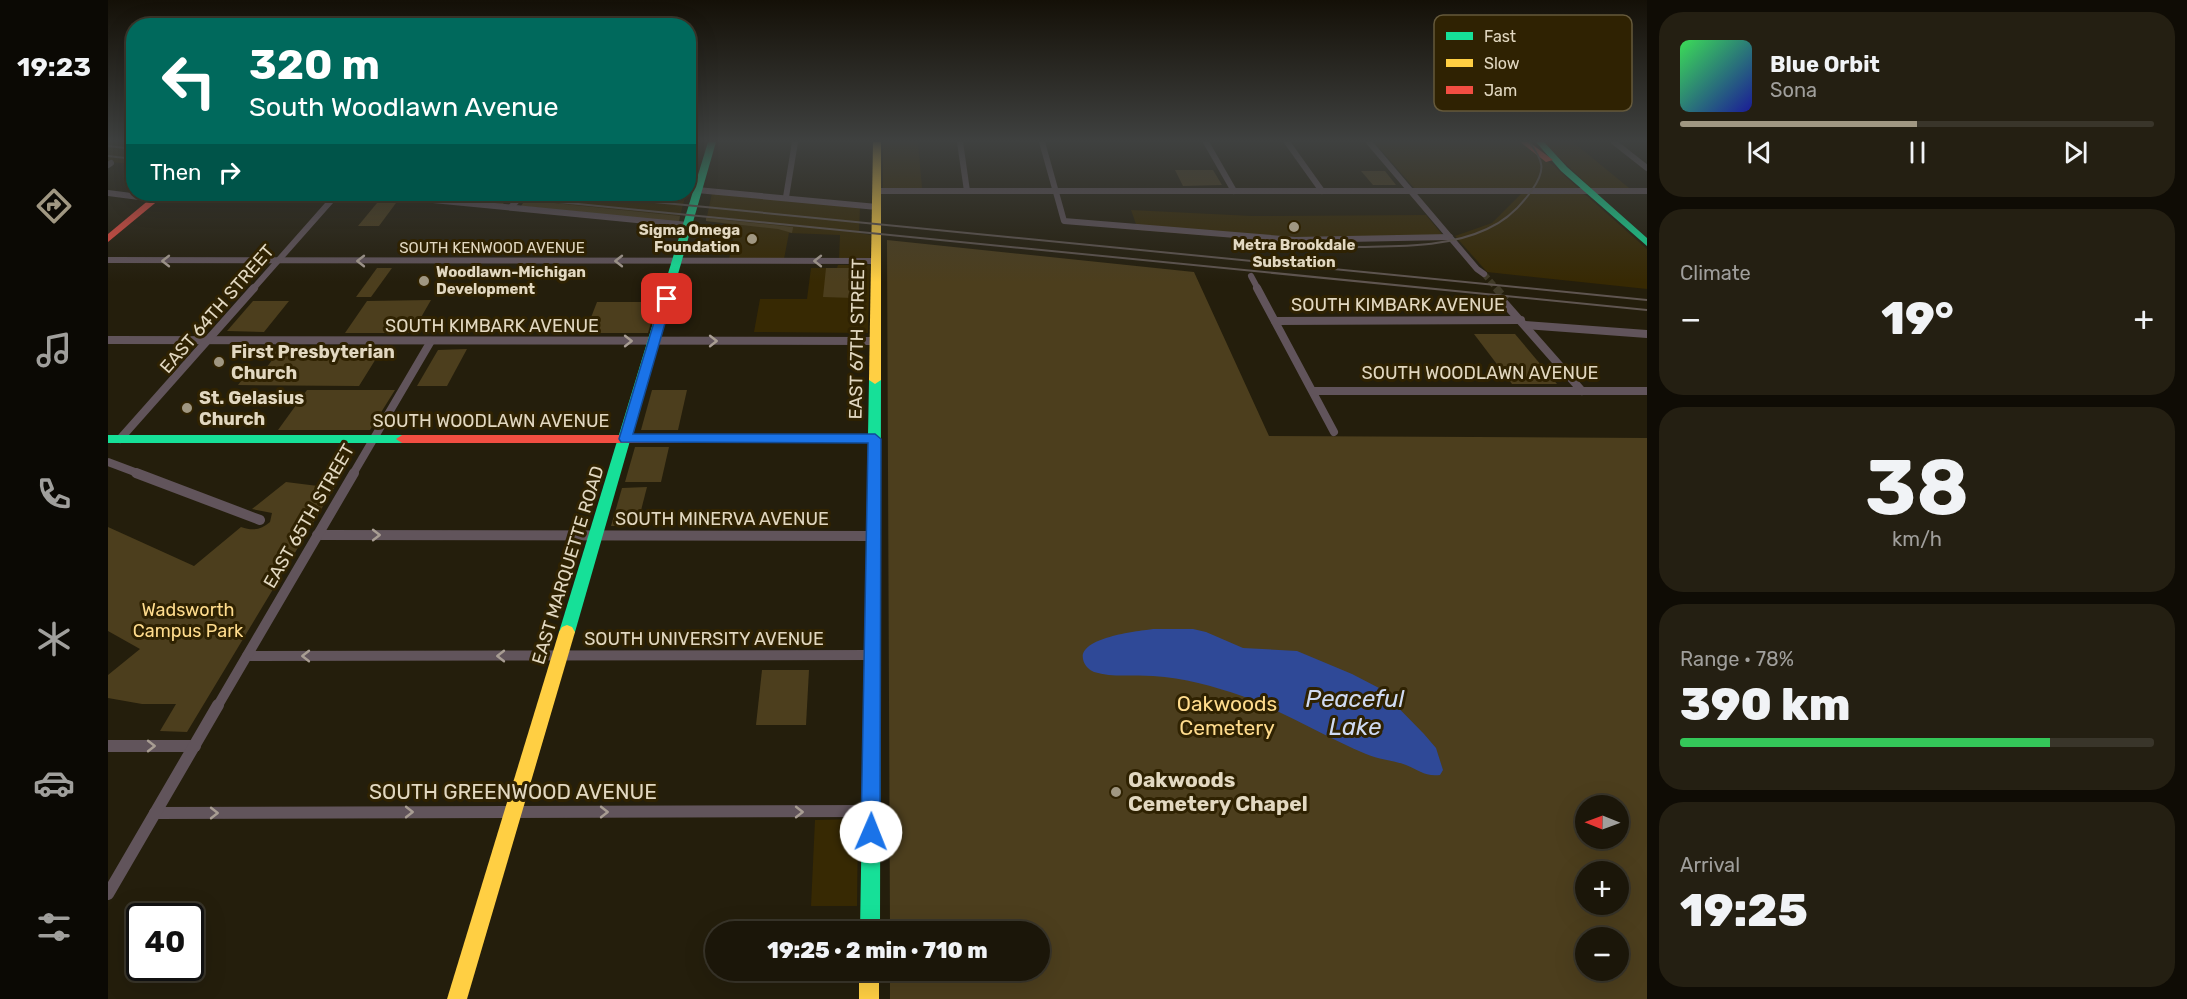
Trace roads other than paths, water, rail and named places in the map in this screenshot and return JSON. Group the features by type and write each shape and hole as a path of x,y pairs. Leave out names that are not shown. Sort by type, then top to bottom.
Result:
{"street":[{"path":"786,197 787,189"},
{"path":"1408,189 1480,272"},
{"path":"697,190 877,207"},
{"name":"EAST MARQUETTE ROAD","path":"696,194 697,190"},
{"path":"1587,190 1647,243"},
{"path":"877,191 1647,190"},
{"name":"EAST 67TH STREET","path":"870,921 877,191"},
{"path":"1055,191 1065,221 1295,240 1450,237"},
{"path":"108,193 126,196"},
{"path":"108,239 153,201"},
{"name":"EAST 64TH STREET","path":"114,439 209,340 333,201"},
{"path":"446,201 688,225"},
{"path":"511,207 512,201"},
{"path":"511,207 518,201"},
{"name":"EAST MARQUETTE ROAD","path":"457,999 678,262 694,201"},
{"name":"SOUTH KENWOOD AVENUE","path":"108,260 876,261"},
{"path":"1251,276 1334,432"},
{"path":"1505,301 1582,391"},
{"name":"SOUTH KIMBARK AVENUE","path":"1275,321 1523,322 1647,334"},
{"name":"SOUTH KIMBARK AVENUE","path":"108,340 875,341"},
{"name":"EAST 65TH STREET","path":"108,894 430,341"},
{"name":"SOUTH WOODLAWN AVENUE","path":"1313,391 1647,391"},
{"path":"108,448 114,439"},
{"name":"SOUTH WOODLAWN AVENUE","path":"114,439 875,439"},
{"path":"108,462 260,520"},
{"name":"SOUTH MINERVA AVENUE","path":"317,535 874,536"},
{"name":"SOUTH UNIVERSITY AVENUE","path":"247,656 873,655"},
{"path":"108,746 195,746"},
{"name":"SOUTH GREENWOOD AVENUE","path":"155,813 871,812"},
{"path":"869,981 869,999"}],"water":[{"name":"Peaceful Lake","path":"1153,629 1193,629 1206,632 1243,648 1297,651 1352,674 1379,688 1424,734 1436,748 1443,770 1440,775 1430,775 1401,763 1371,756 1274,709 1220,689 1165,677 1101,674 1092,671 1084,663 1084,651 1100,640"}],"tunnel":[{"path":"1484,274 1497,289"},
{"path":"1496,288 1506,300"}],"railway":[{"path":"1254,249 1409,246 1457,239 1494,226 1523,202 1533,189"},
{"path":"548,201 1647,310"},
{"path":"644,201 1647,300"}],"place":[{"name":"Metra Brookdale Substation","path":"1294,227"},
{"name":"Sigma Omega Foundation","path":"752,239"},
{"name":"Woodlawn-Michigan Development","path":"424,281"},
{"name":"First Presbyterian Church","path":"219,362"},
{"name":"St. Gelasius Church","path":"187,408"},
{"name":"Oakwoods Cemetery Chapel","path":"1116,792"}],"park label":[{"name":"Wadsworth Campus Park","path":"188,620"},
{"name":"Oakwoods Cemetery","path":"1227,716"}]}
